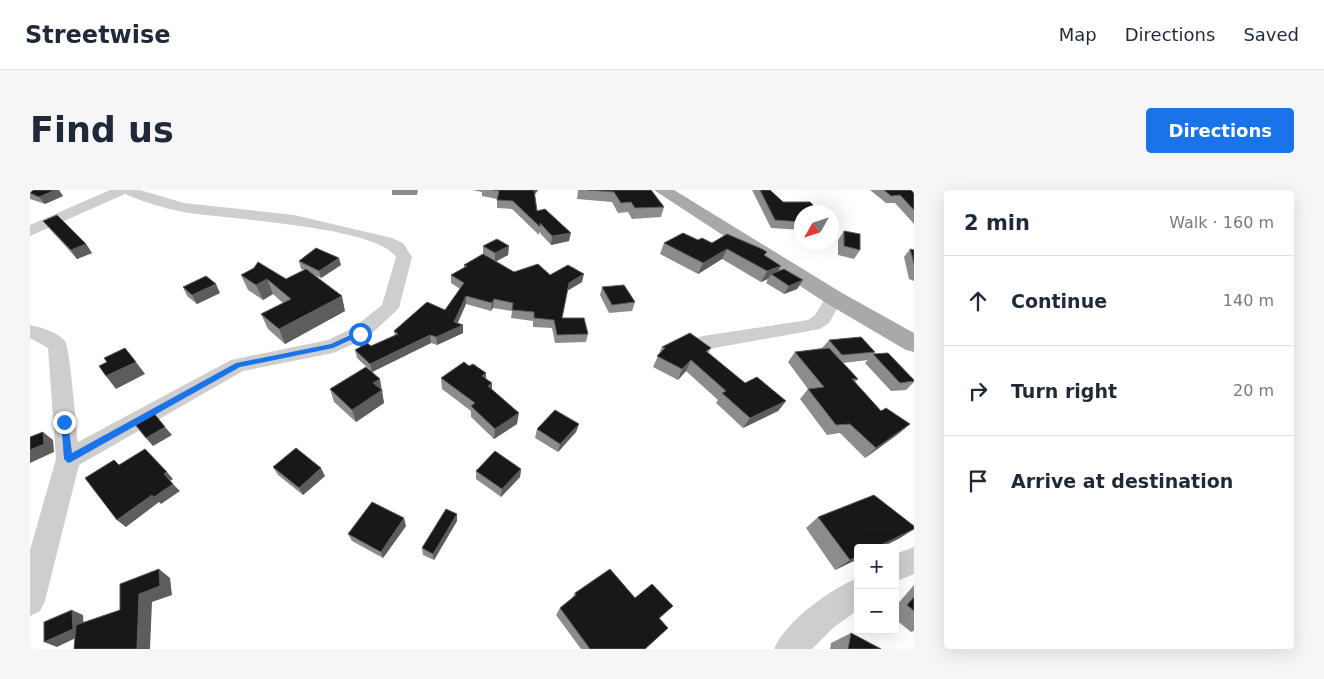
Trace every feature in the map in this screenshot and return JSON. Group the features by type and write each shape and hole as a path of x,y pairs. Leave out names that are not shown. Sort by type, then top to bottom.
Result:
{"main road":[{"path":"662,190 834,298 914,344"}],"street":[{"path":"30,231 122,190"},
{"path":"68,459 238,365 333,346 360,334 390,308 404,257 397,246 386,241 283,218 196,210 146,199 128,190"},
{"path":"702,343 813,325 822,319 828,304 834,298"},
{"path":"30,330 57,346 60,357 59,374 68,459 30,601"},
{"path":"899,566 914,560"},
{"path":"790,649 823,616 854,595"}],"building":[{"path":"30,190 55,190 39,197 30,193"},
{"path":"493,190 534,190 537,211 545,209 571,233 552,236 540,223 540,227 513,201 497,200 499,191"},
{"path":"588,190 651,190 664,207 635,208 631,202 621,203 614,192"},
{"path":"760,190 770,190 783,202 810,202 813,205 794,205 794,221 775,220"},
{"path":"884,190 912,190 914,192 914,210 900,195 891,196"},
{"path":"57,215 86,244 71,250 43,221"},
{"path":"844,231 860,234 860,250 844,246"},
{"path":"683,233 698,240 702,238 712,243 727,234 762,249 767,252 764,255 781,266 767,271 727,249 703,263 664,243"},
{"path":"497,239 509,246 495,253 483,246"},
{"path":"316,248 339,258 319,271 299,261"},
{"path":"910,249 914,250 914,264"},
{"path":"483,254 514,272 538,264 550,275 568,265 584,274 569,283 562,318 584,318 588,334 557,335 554,320 534,318 534,312 512,310 513,303 494,299 492,303 466,296 454,322 463,325 436,337 430,335 370,364 355,350 367,343 371,346 398,334 394,331 427,302 445,310 464,283 451,275"},
{"path":"258,262 286,279 306,269 342,296 279,329 261,314 291,299 267,279 256,285 241,275 254,268"},
{"path":"784,269 803,280 789,286 771,274"},
{"path":"206,276 216,284 192,295 183,287"},
{"path":"624,285 635,302 612,305 602,287"},
{"path":"690,333 711,348 706,351 745,383 757,377 786,401 750,418 722,393 726,391 691,360 682,369 657,356 665,348 662,347"},
{"path":"861,337 875,352 842,355 829,340"},
{"path":"125,348 136,362 106,376 99,366 107,362 104,358"},
{"path":"829,348 858,379 852,379 881,411 886,408 910,424 876,448 850,424 836,425 808,389 824,387 795,352"},
{"path":"888,353 914,381 900,383 873,354"},
{"path":"464,362 469,366 473,364 486,373 482,376 492,383 488,386 519,413 495,429 471,406 475,403 441,378"},
{"path":"366,367 380,379 373,383 382,390 352,410 330,389"},
{"path":"555,410 579,424 560,444 537,429"},
{"path":"153,412 165,427 146,438 134,423"},
{"path":"43,432 44,444 30,450 30,437"},
{"path":"296,448 321,468 299,488 273,467"},
{"path":"145,449 167,472 164,474 173,484 154,497 152,495 117,520 85,478 114,460 119,465"},
{"path":"495,451 521,469 502,489 476,471"},
{"path":"874,495 914,526 914,529 883,544 854,544 854,558 850,560 818,517"},
{"path":"372,502 404,518 381,552 348,534"},
{"path":"446,509 457,514 433,554 422,548"},
{"path":"159,569 160,586 139,594 137,649 74,649 76,625 120,610 120,584"},
{"path":"610,569 635,598 652,584 673,606 659,618 668,628 645,649 590,649 560,608 576,595 575,593"},
{"path":"914,597 914,611 907,605"},
{"path":"72,610 73,629 44,642 44,622"},
{"path":"851,633 881,649 848,649"}],"route":[{"path":"64,422 68,459 238,365 333,346 360,334"}]}
